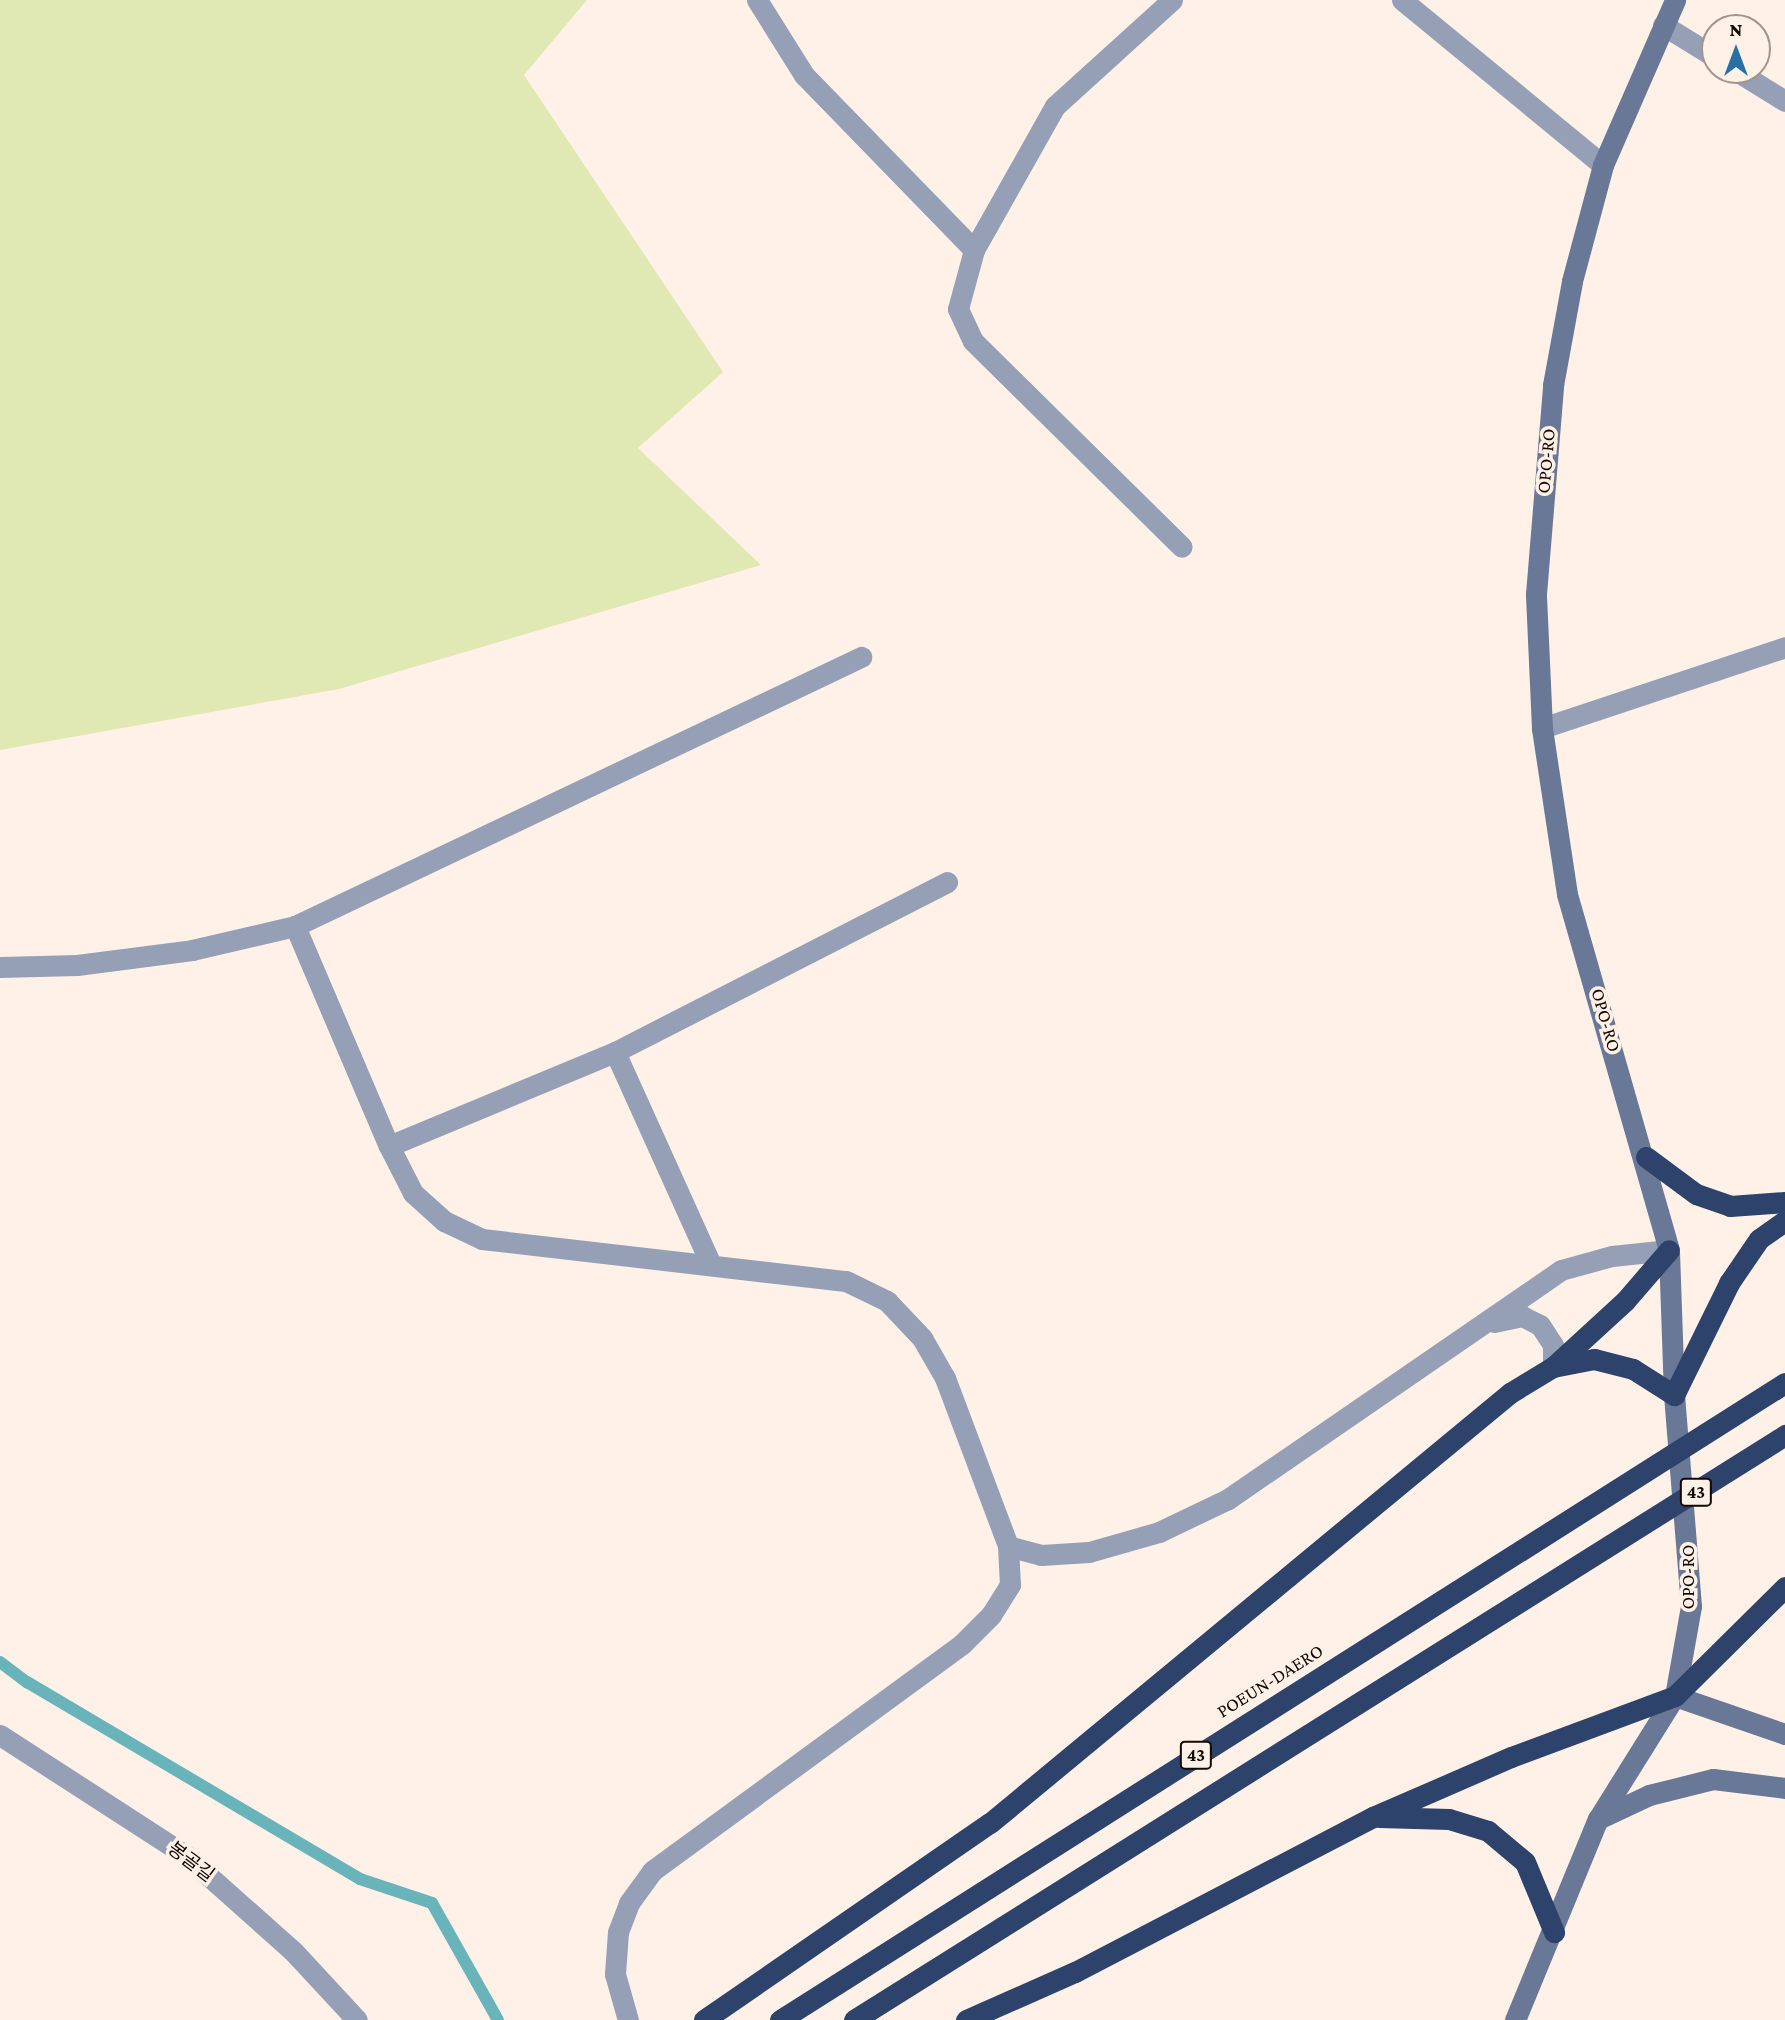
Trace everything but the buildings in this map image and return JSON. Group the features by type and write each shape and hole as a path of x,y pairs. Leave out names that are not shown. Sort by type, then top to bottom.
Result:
{"highway":[{"path":"1646,1157 1696,1194 1730,1206 1785,1202"},
{"path":"1553,1367 1594,1359 1633,1369 1674,1395 1729,1283 1759,1239 1785,1221"},
{"path":"704,2020 990,1823 1510,1393 1553,1367 1625,1301 1669,1250"},
{"name":"POEUN-DAERO","path":"780,2020 1779,1387"},
{"name":"43","path":"854,2020 1783,1436"},
{"path":"966,2020 1075,1972 1373,1817 1511,1757 1675,1696 1785,1587"},
{"path":"1373,1817 1449,1819 1488,1831 1525,1861 1554,1932"}],"street":[{"path":"757,0 804,75 974,250"},
{"path":"1172,0 1055,106 974,250 958,309 973,341 1182,547"},
{"path":"1402,0 1602,165"},
{"name":"OPO-RO","path":"1514,2020 1554,1932 1598,1819 1675,1696 1691,1606 1674,1395 1669,1250 1646,1157 1567,894 1542,728 1536,594 1553,385 1572,281 1602,165 1675,0"},
{"path":"1663,25 1701,48"},
{"path":"1758,84 1785,101"},
{"path":"1542,728 1785,647"},
{"path":"0,967 77,965 192,950 295,926 861,657"},
{"path":"389,1146 615,1052 947,882"},
{"path":"295,926 389,1146 413,1193 444,1221 482,1239 846,1281 887,1301 922,1338 946,1378 1008,1546 1010,1585 991,1615 962,1644 652,1871 629,1903 618,1932 615,1974 628,2020"},
{"path":"615,1052 711,1265"},
{"path":"1008,1546 1041,1555 1089,1552 1159,1532 1228,1499 1561,1270 1612,1256 1669,1250"},
{"path":"1485,1324 1522,1316 1540,1325 1553,1345 1553,1367"},
{"path":"1675,1696 1785,1734"},
{"name":"봉골길","path":"0,1735 184,1854 293,1951 357,2020"},
{"path":"1598,1819 1649,1795 1713,1779 1785,1788"}],"green space":[{"path":"0,0 587,0 524,75 723,372 638,448 761,565 339,689 0,750"}],"waterway":[{"path":"0,1662 27,1682 360,1879 432,1903 498,2020"}]}
